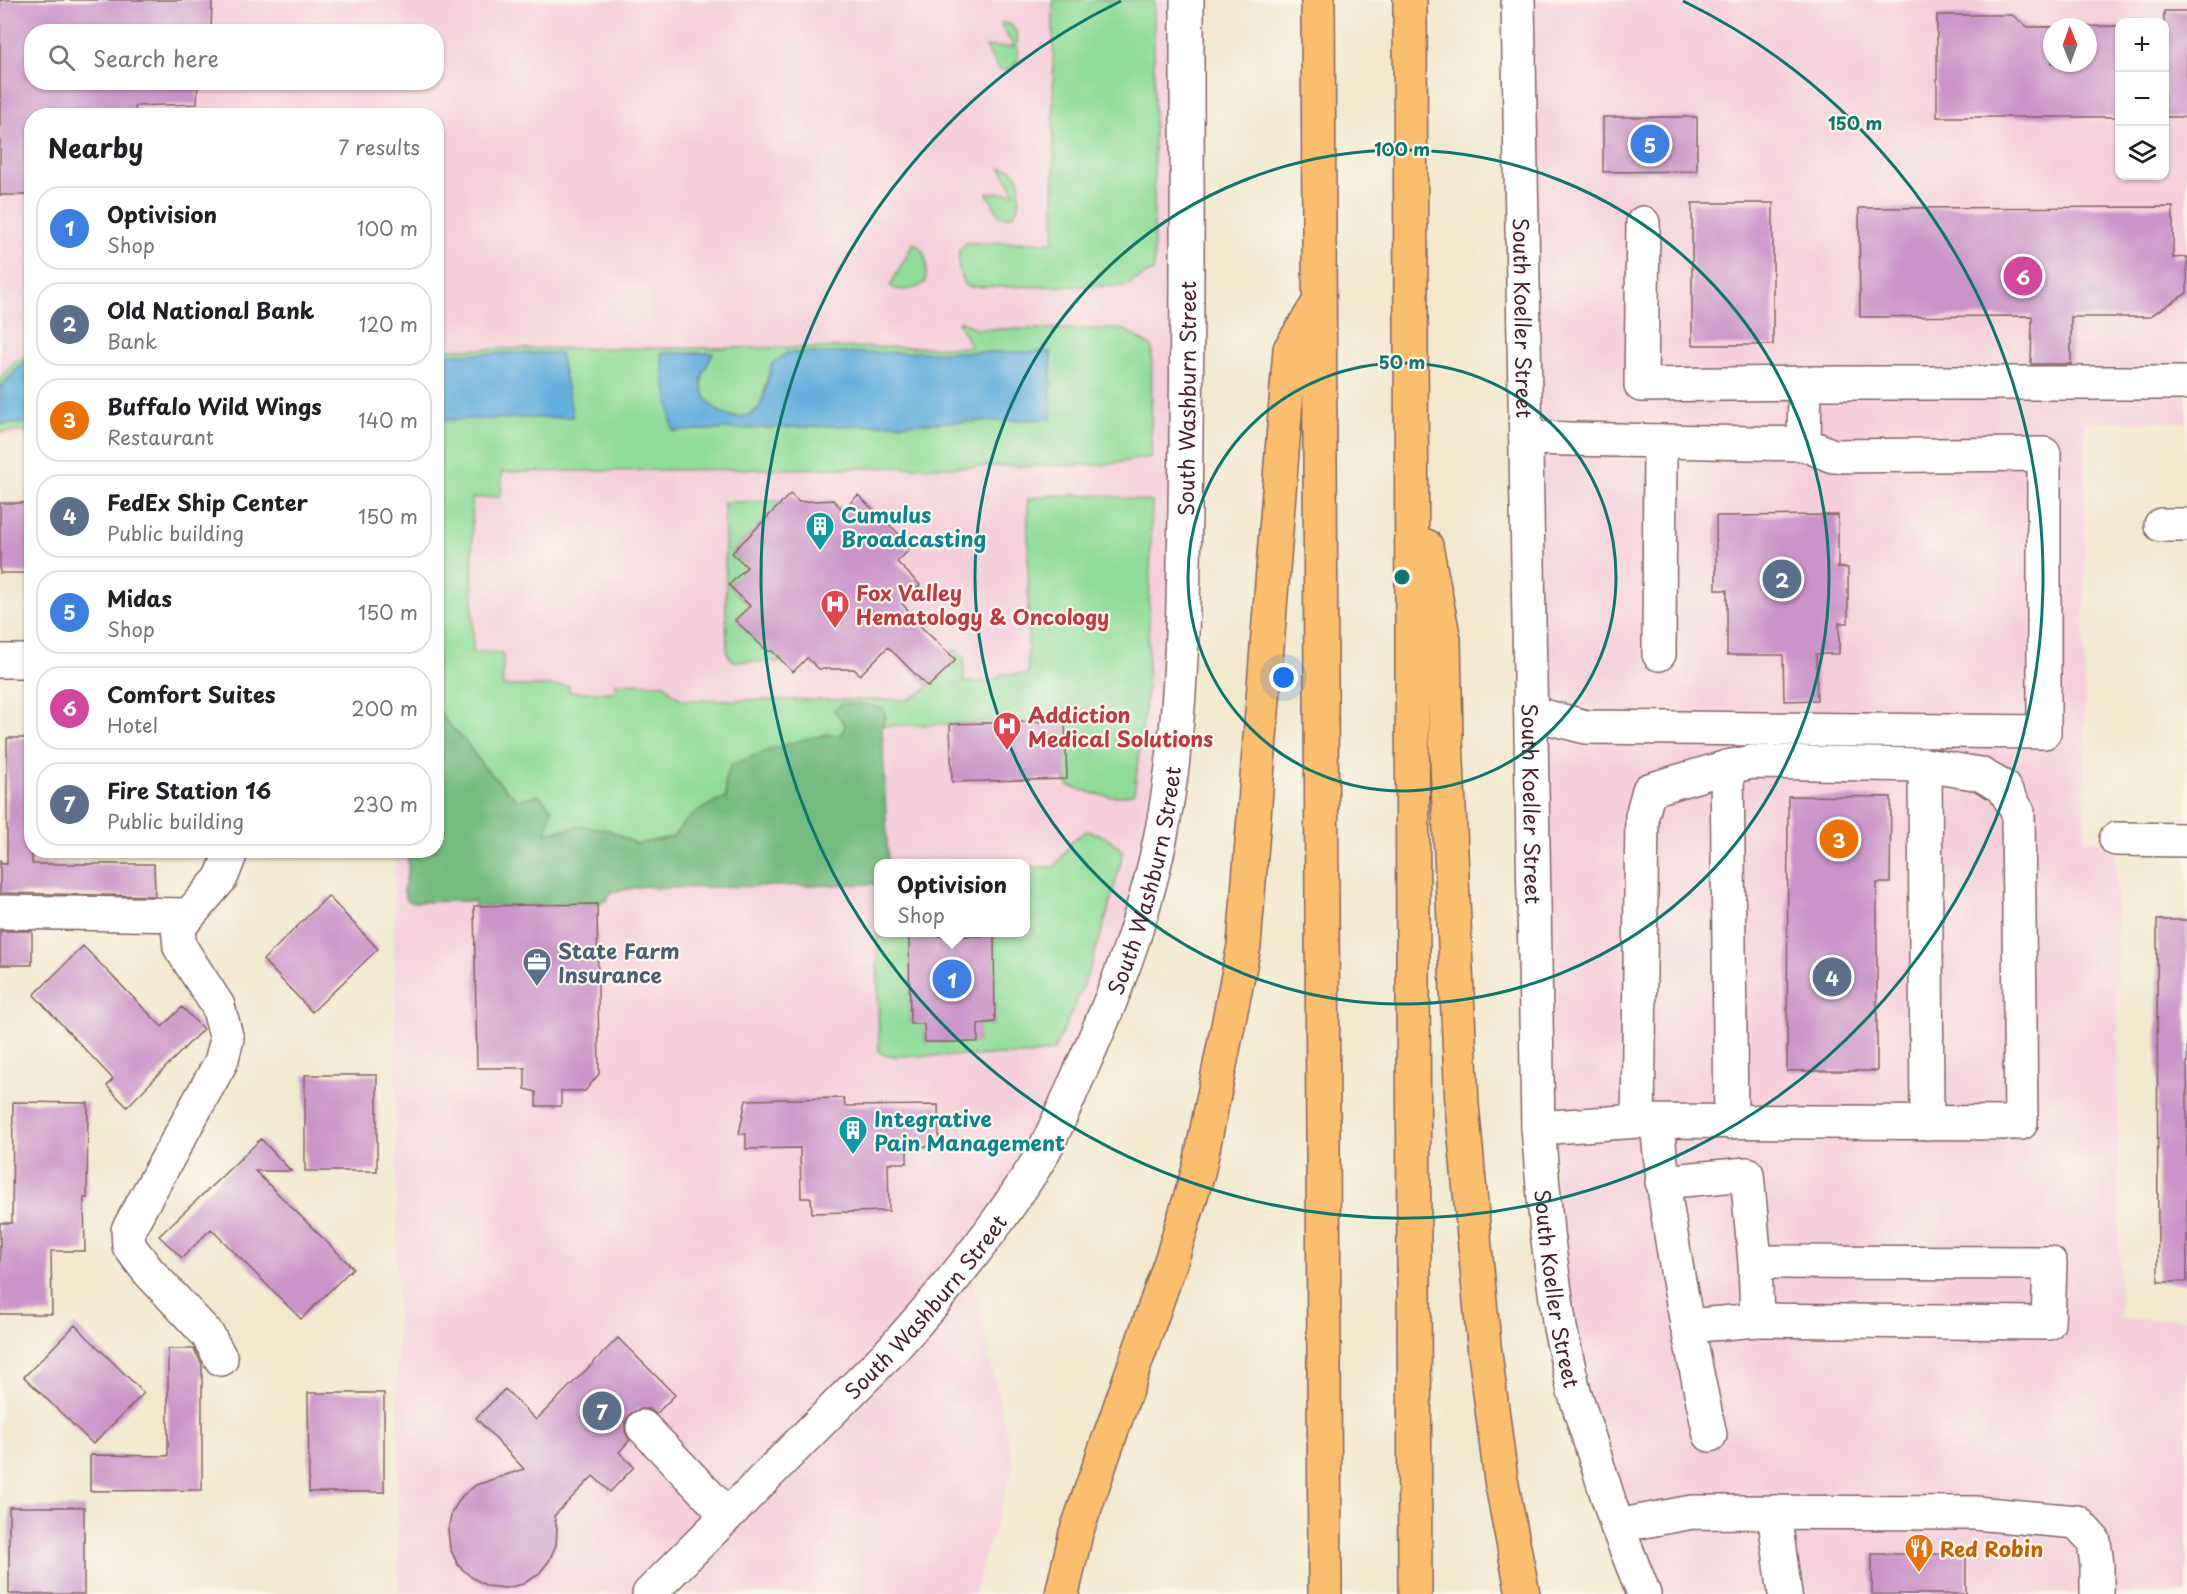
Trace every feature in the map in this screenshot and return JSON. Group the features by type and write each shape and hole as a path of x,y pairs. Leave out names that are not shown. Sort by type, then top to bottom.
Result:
{"highway":[{"path":"1318,0 1324,1594"},
{"path":"1410,0 1415,1594"},
{"path":"1062,1594 1076,1533 1172,1258 1199,1169 1221,1064 1244,946 1290,349 1318,304"},
{"path":"1411,468 1444,640 1462,1105 1485,1356 1501,1480 1523,1594"}],"street":[{"name":"South Washburn Street","path":"649,1594 789,1455 928,1311 1002,1214 1034,1168 1069,1098 1130,951 1150,882 1176,737 1186,461 1187,0"},
{"name":"South Koeller Street","path":"1518,0 1538,1128 1547,1233 1560,1328 1574,1391 1617,1526 1644,1594"},
{"path":"1643,223 1641,385 2187,383"},
{"path":"1804,444 1805,383"},
{"path":"1526,438 1804,444 1833,456 2044,454 2044,732 1586,727 1531,712"},
{"path":"1659,654 1660,441"},
{"path":"0,661 24,661"},
{"path":"1538,1128 1648,1122 2021,1123 2018,812 2003,787 1980,774 1925,765 1753,762 1727,767 1649,790 1641,816 1648,1122 1662,1182 1687,1326 1710,1435"},
{"path":"1925,765 1928,1123"},
{"path":"1727,767 1731,1122"},
{"path":"2116,839 2187,840"},
{"path":"221,1359 207,1334 148,1271 129,1246 128,1230 221,1062 227,1039 218,1006 180,947 178,928 220,878 229,858"},
{"path":"0,912 188,915"},
{"path":"1662,1182 1747,1174 1755,1262 1757,1320"},
{"path":"1687,1326 1757,1320 2048,1323 2050,1263 1755,1262"},
{"path":"643,1427 727,1515"},
{"path":"1617,1526 1692,1512 1975,1513 2077,1522 2094,1541 2097,1594"},
{"path":"1774,1512 1785,1594"}],"shaded area":[{"path":"0,0 1187,0 1181,666 1130,951 968,1260 1014,1466 973,1594 399,1594 394,858 444,858 444,108 24,108 24,437 0,437"},
{"path":"1518,0 2187,0 2187,422 2085,422 2084,806 2085,840 2116,839 2120,1319 2187,1319 2187,1594 1644,1594 1560,1328"}],"green space":[{"path":"1053,0 1154,0 1154,270 1125,286 968,287 960,275 959,265 959,250 966,243 1054,242"},
{"path":"1000,23 1010,24 1017,33 1018,61 1010,69 999,70 986,47 1014,47"},
{"path":"1001,168 1011,169 1019,178 1018,205 1012,215 1007,216 999,215 987,193 1015,193"},
{"path":"913,244 920,248 925,256 927,271 925,282 908,290 894,288 890,286"},
{"path":"961,321 976,329 1125,330 1152,347 1151,457 1102,465 502,472 501,497 472,498 473,652 503,653 503,686 569,686 569,692 615,692 615,683 665,684 674,695 684,700 908,700 924,691 955,660 949,654 956,650 964,656 964,682 993,681 1002,674 1028,674 1028,499 1059,495 1090,495 1152,502 1147,689 1134,793 1110,796 1069,786 1064,779 1062,721 882,726 886,717 846,726 840,735 825,734 725,779 726,798 696,813 673,837 636,844 609,830 581,826 546,833 539,795 517,800 483,766 444,719 444,420 572,417 444,357 444,349 971,347 958,322","holes":["1051,352 1050,419 673,431 712,353 702,379 706,398 720,412 739,416 748,414 760,406 769,375 787,353"]},
{"path":"24,357 24,363 0,387 0,378 16,361"},
{"path":"24,423 24,431 0,432 0,424"},
{"path":"783,501 732,553 747,567 729,585 750,606 736,620 767,651 772,651 783,662 733,661 727,653 724,502"},
{"path":"841,704 863,704 883,709 886,717 882,726 888,859 874,859 874,884 656,888 646,886 611,892 607,900 597,904 474,906 474,901 409,902 404,894 407,858 444,858 444,719 466,742 483,766 517,800 539,795 552,809 546,833 581,826 609,830 636,844 673,837 696,813 726,798 725,779 731,765 813,737 840,735 846,726 834,710"},
{"path":"1086,831 1107,838 1123,852 1096,950 1054,1050 1030,1055 886,1056 879,1051 877,937 910,937 910,1022 925,1022 925,1042 978,1042 978,1024 994,1024 994,937 1030,937 1030,867 1055,867 1073,840"}],"water":[{"path":"1051,352 1051,419 673,431 661,353 713,353 702,379 706,398 721,412 740,417 749,415 758,409 772,364 787,353"},
{"path":"560,353 573,417 444,420 444,354"},
{"path":"23,364 24,423 0,424 0,387"}],"building":[{"path":"0,0 212,0 211,24 24,24 24,90 198,90 197,104 135,106 135,108 24,108 24,195 0,195"},
{"path":"2164,11 2187,11 2187,117 2169,117 2169,18 2164,18"},
{"path":"1937,15 2012,15 2028,27 2043,27 2043,72 2097,72 2097,26 2115,26 2115,117 1937,117"},
{"path":"1603,117 1697,117 1697,171 1603,172"},
{"path":"1692,203 1773,203 1773,345 1692,345"},
{"path":"2173,207 2173,258 2187,257 2187,293 2149,317 2071,317 2071,364 2031,364 2032,316 1860,317 1859,208"},
{"path":"790,494 799,502 833,500 843,510 858,495 898,533 899,540 909,550 897,562 920,585 902,604 916,618 915,621 956,660 928,687 888,647 860,675 854,669 819,669 807,658 793,672 735,620 750,606 729,585 747,567 732,553"},
{"path":"0,503 24,503 24,573 0,573"},
{"path":"1838,515 1838,568 1848,568 1848,623 1839,623 1839,654 1816,654 1817,700 1784,701 1783,655 1727,655 1727,590 1716,590 1716,516"},
{"name":"Addiction Medical Solutions","path":"1065,722 1067,779 952,782 950,724"},
{"path":"7,738 24,738 24,858 32,858 32,864 154,864 155,896 0,893 0,861 2,864 7,864"},
{"path":"1788,796 1891,797 1890,883 1877,883 1877,1071 1787,1071"},
{"path":"328,896 378,949 312,1012 263,960"},
{"name":"State Farm Insurance","path":"597,904 599,1074 585,1091 561,1091 561,1106 536,1106 536,1092 525,1089 525,1068 477,1068 474,906"},
{"path":"2157,920 2187,920 2187,1282 2158,1282"},
{"path":"0,931 32,931 32,965 0,965"},
{"path":"909,937 994,937 995,1022 978,1024 978,1042 925,1042 924,1024 910,1024"},
{"path":"83,946 162,1027 182,1007 203,1029 127,1107 107,1086 113,1079 34,995"},
{"path":"305,1075 377,1075 377,1171 305,1171"},
{"name":"Integrative Pain Management","path":"844,1098 845,1106 938,1105 939,1146 907,1147 907,1163 888,1163 889,1211 812,1213 811,1198 801,1198 800,1148 746,1149 746,1134 739,1134 746,1100"},
{"path":"13,1102 88,1103 87,1198 84,1198 85,1251 51,1251 52,1314 0,1314 0,1223 12,1223"},
{"path":"261,1139 291,1171 255,1171 353,1268 301,1319 211,1229 182,1258 159,1236"},
{"path":"75,1325 144,1393 93,1444 24,1377"},
{"path":"618,1338 675,1395 656,1414 649,1409 639,1409 631,1413 625,1421 625,1432 630,1440 619,1452 634,1467 610,1492 593,1476 554,1516 557,1528 556,1545 549,1561 538,1575 523,1584 506,1588 487,1586 471,1577 458,1565 450,1548 448,1530 452,1512 462,1496 476,1485 524,1469 476,1418 505,1389 536,1420"},
{"path":"168,1349 194,1349 202,1364 202,1490 90,1491 90,1455 168,1456"},
{"path":"308,1393 384,1393 384,1492 309,1492"},
{"path":"9,1507 84,1507 84,1594 9,1594"},
{"name":"Red Robin","path":"1872,1554 1966,1554 1966,1594 1872,1594"}],"place":[{"name":"Midas","path":"1650,144"},
{"name":"Comfort Suites","path":"2023,276"},
{"name":"Cumulus Broadcasting","path":"820,552"},
{"name":"Old National Bank","path":"1782,579"},
{"name":"Fox Valley Hematology & Oncology","path":"835,630"},
{"name":"Addiction Medical Solutions","path":"1007,752"},
{"name":"Buffalo Wild Wings","path":"1839,839"},
{"name":"FedEx Ship Center","path":"1832,977"},
{"name":"Optivision","path":"952,979"},
{"name":"State Farm Insurance","path":"537,988"},
{"name":"Integrative Pain Management","path":"853,1156"},
{"name":"Fire Station 16","path":"602,1411"},
{"name":"Red Robin","path":"1919,1574"}]}
